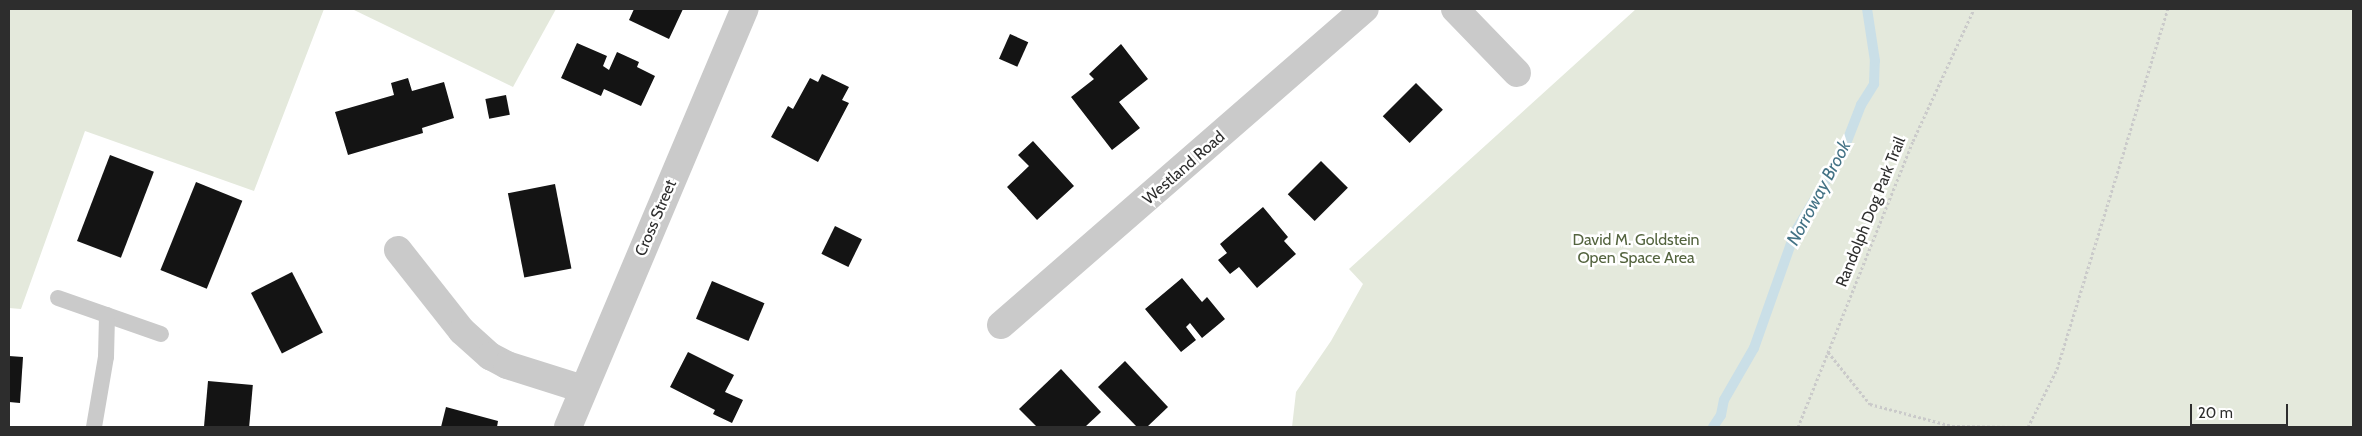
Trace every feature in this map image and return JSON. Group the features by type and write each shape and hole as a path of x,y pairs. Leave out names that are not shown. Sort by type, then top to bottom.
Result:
{"street":[{"name":"Cross Street","path":"568,427 745,9"},
{"name":"Westland Road","path":"1001,325 1365,9"},
{"path":"1455,9 1517,73"},
{"path":"398,250 462,331 490,356 507,365 583,389"}],"lane":[{"path":"58,298 161,334"},
{"path":"94,427 106,357 107,315"}],"path":[{"name":"Randolph Dog Park Trail","path":"1798,427 1913,141 1974,9"},
{"path":"2028,427 2057,370 2168,9"},
{"path":"1828,352 1870,404 1952,426 2016,427"}],"green space":[{"path":"9,9 324,9 254,191 85,131 21,309 9,308"},
{"path":"352,9 556,9 513,87"},
{"name":"David M. Goldstein Open Space Area","path":"1636,9 2353,9 2353,427 1292,427 1296,392 1331,341 1363,284 1349,269"}],"building":[{"path":"634,9 683,9 669,39 629,20"},
{"path":"1010,34 1028,42 1017,67 999,59"},
{"path":"577,43 607,56 603,66 609,70 617,52 639,62 637,67 655,76 641,106 604,89 601,96 561,78"},
{"path":"1121,44 1148,79 1119,102 1140,128 1112,150 1071,97 1094,79 1089,74"},
{"path":"822,74 849,87 842,100 849,103 818,162 771,137 788,106 793,109 810,78 818,82"},
{"path":"408,78 412,91 444,82 454,118 422,128 423,133 348,155 335,112 394,95 391,83"},
{"path":"1416,83 1443,110 1410,143 1383,116"},
{"path":"506,95 510,115 489,119 485,99"},
{"path":"1033,141 1074,186 1037,220 1007,187 1029,166 1018,155"},
{"path":"110,155 154,172 121,258 77,241"},
{"path":"1321,161 1348,188 1315,221 1288,194"},
{"path":"196,182 242,201 207,289 160,270"},
{"path":"555,184 571,268 524,278 508,193"},
{"path":"1263,207 1288,237 1284,241 1296,254 1257,288 1239,267 1230,274 1218,260 1227,253 1220,244"},
{"path":"835,226 862,239 848,267 821,254"},
{"path":"292,272 323,333 282,353 251,293"},
{"path":"1182,278 1202,302 1207,297 1225,319 1202,338 1190,323 1186,327 1196,340 1181,352 1145,309"},
{"path":"712,281 764,303 748,341 696,319"},
{"path":"688,352 734,375 725,392 743,400 732,423 713,414 715,410 670,387"},
{"path":"9,356 23,357 20,403 9,402"},
{"path":"1125,361 1168,407 1147,427 1137,427 1098,387"},
{"path":"1061,369 1101,412 1085,427 1037,427 1019,409"},
{"path":"208,381 253,385 249,427 204,427"},
{"path":"446,407 498,421 497,427 441,427"}],"waterway":[{"name":"Norroway Brook","path":"1713,427 1721,415 1724,400 1754,348 1795,232 1842,154 1861,105 1874,84 1875,61 1867,9"}]}
